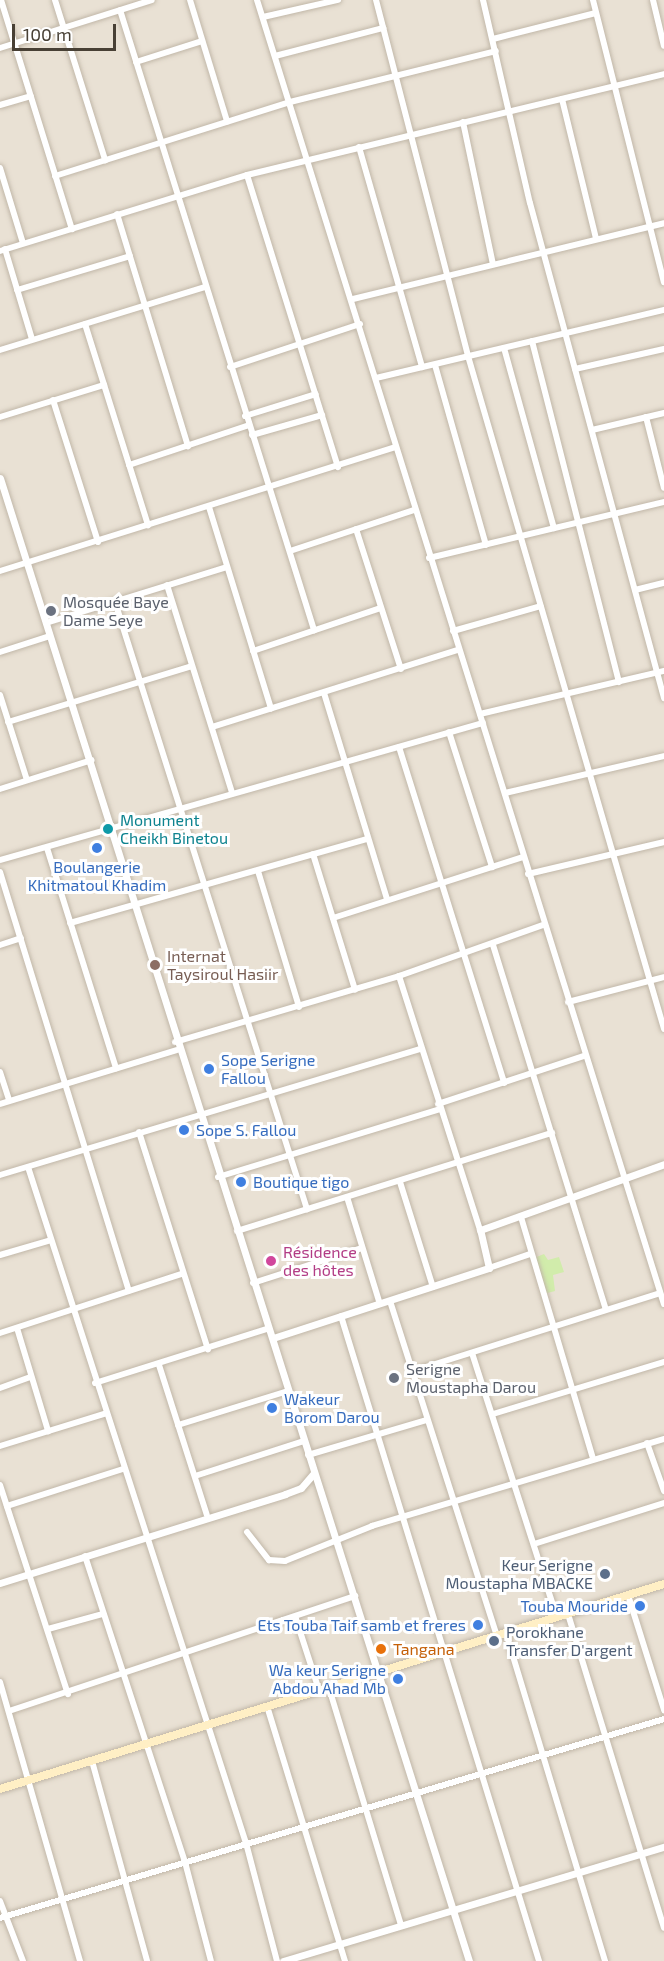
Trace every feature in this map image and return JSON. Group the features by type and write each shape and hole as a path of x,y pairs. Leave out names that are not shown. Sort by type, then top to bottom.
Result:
{"main road":[{"path":"0,1789 664,1584"}],"street":[{"path":"1,0 72,229"},
{"path":"55,0 105,160"},
{"path":"0,48 152,0"},
{"path":"190,0 227,121"},
{"path":"257,0 353,299 414,510 505,793 543,926 664,1304"},
{"path":"262,17 317,2 338,0"},
{"path":"376,0 468,356 592,773 664,1029"},
{"path":"483,0 543,252 617,513 660,672 664,698"},
{"path":"593,0 664,282"},
{"path":"653,0 664,46"},
{"path":"120,10 245,416 314,630"},
{"path":"493,39 596,13"},
{"path":"275,56 383,28"},
{"path":"136,62 202,41"},
{"path":"56,176 290,102 496,51"},
{"path":"32,339 2,250 247,175 664,74"},
{"path":"0,105 30,96"},
{"path":"562,99 596,238"},
{"path":"463,122 493,264"},
{"path":"359,147 422,367"},
{"path":"0,168 23,243"},
{"path":"247,175 338,467"},
{"path":"117,214 188,446"},
{"path":"353,299 664,223"},
{"path":"17,290 130,256"},
{"path":"0,350 205,287"},
{"path":"376,378 664,310"},
{"path":"85,324 148,525"},
{"path":"230,367 360,324"},
{"path":"532,341 619,682"},
{"path":"504,348 554,528"},
{"path":"575,369 664,349"},
{"path":"435,365 486,545"},
{"path":"0,417 104,384"},
{"path":"245,416 316,394"},
{"path":"53,400 98,542"},
{"path":"592,430 664,413"},
{"path":"252,435 322,415"},
{"path":"646,417 664,488"},
{"path":"129,465 249,425"},
{"path":"0,571 396,447"},
{"path":"0,478 92,760 177,1050 273,1338 313,1474 355,1596 469,1961"},
{"path":"429,558 664,502"},
{"path":"208,507 271,709"},
{"path":"290,551 414,510"},
{"path":"356,529 401,669"},
{"path":"46,623 227,567"},
{"path":"636,590 664,583"},
{"path":"167,585 232,793"},
{"path":"115,602 250,1021 307,1209"},
{"path":"453,632 542,606"},
{"path":"253,651 381,608"},
{"path":"0,652 50,636"},
{"path":"212,726 458,650"},
{"path":"8,722 192,666"},
{"path":"480,714 660,672"},
{"path":"324,693 387,899"},
{"path":"0,695 27,780"},
{"path":"0,861 483,723"},
{"path":"449,732 492,867"},
{"path":"399,747 439,884 504,1083"},
{"path":"505,793 664,756"},
{"path":"0,789 92,760"},
{"path":"70,922 207,886 367,838"},
{"path":"528,874 664,842"},
{"path":"47,848 116,1068"},
{"path":"313,854 355,990"},
{"path":"333,918 523,857"},
{"path":"258,871 299,1007"},
{"path":"0,872 129,1291"},
{"path":"175,1042 355,990 464,955 543,926"},
{"path":"0,945 21,938"},
{"path":"493,945 606,1309"},
{"path":"399,976 480,1230 489,1268"},
{"path":"568,1002 664,977"},
{"path":"0,1175 421,1049"},
{"path":"0,1104 177,1050"},
{"path":"218,1177 291,1155 584,1056"},
{"path":"0,1072 9,1100"},
{"path":"139,1132 182,1274 208,1349"},
{"path":"237,1231 552,1133"},
{"path":"480,1230 572,1199 664,1164"},
{"path":"28,1167 104,1414 183,1654 209,1725 246,1843 277,1961"},
{"path":"400,1182 433,1287"},
{"path":"348,1197 380,1304"},
{"path":"521,1217 530,1254 574,1388 593,1458"},
{"path":"0,1255 51,1240"},
{"path":"253,1283 362,1248"},
{"path":"273,1338 530,1254"},
{"path":"656,1275 664,1270"},
{"path":"0,1333 182,1274"},
{"path":"413,1371 660,1293"},
{"path":"390,1301 427,1419 580,1873 605,1961"},
{"path":"341,1316 446,1651 539,1961"},
{"path":"17,1328 48,1431"},
{"path":"95,1383 159,1365 269,1328"},
{"path":"472,1353 556,1617"},
{"path":"493,1414 664,1362"},
{"path":"159,1365 207,1515"},
{"path":"0,1388 32,1377"},
{"path":"178,1425 288,1391"},
{"path":"0,1446 104,1414"},
{"path":"308,1455 427,1419"},
{"path":"247,1532 276,1562 403,1516 664,1438"},
{"path":"195,1476 304,1441"},
{"path":"647,1443 664,1488"},
{"path":"7,1506 123,1469"},
{"path":"0,1583 207,1515 301,1488 313,1474"},
{"path":"0,1485 31,1574 68,1694"},
{"path":"534,1544 664,1503"},
{"path":"85,1556 185,1862 211,1961"},
{"path":"628,1595 664,1710"},
{"path":"9,1711 68,1694 183,1654 296,1619 355,1596"},
{"path":"48,1629 103,1614"},
{"path":"568,1614 664,1928"},
{"path":"296,1619 319,1690"},
{"path":"0,1682 31,1779 65,1898 80,1961"},
{"path":"329,1688 401,1925"},
{"path":"267,1706 345,1961"},
{"path":"2,1917 185,1862 304,1823 664,1719"},
{"path":"92,1761 147,1961"},
{"path":"283,1961 664,1847"},
{"path":"0,1901 2,1917"},
{"path":"2,1917 13,1923 23,1961"}],"shaded area":[{"path":"0,0 664,0 664,1961 0,1961"}],"green space":[{"path":"544,1254 548,1260 559,1257 564,1272 553,1275 555,1291 544,1294 534,1258"}],"place":[{"name":"Mosquée Baye Dame Seye","path":"51,611"},
{"name":"Monument Cheikh Binetou","path":"108,829"},
{"name":"Boulangerie Khitmatoul Khadim","path":"97,848"},
{"name":"Internat Taysiroul Hasiir","path":"155,965"},
{"name":"Sope Serigne Fallou","path":"209,1069"},
{"name":"Sope S. Fallou","path":"184,1130"},
{"name":"Boutique tigo","path":"241,1182"},
{"name":"Résidence des hôtes","path":"271,1261"},
{"name":"Serigne Moustapha Darou","path":"394,1378"},
{"name":"Wakeur Borom Darou","path":"272,1408"},
{"name":"Keur Serigne Moustapha MBACKE","path":"605,1574"},
{"name":"Touba Mouride","path":"640,1606"},
{"name":"Ets Touba Taif samb et freres","path":"478,1625"},
{"name":"Porokhane Transfer D'argent","path":"494,1641"},
{"name":"Tangana","path":"381,1649"},
{"name":"Wa keur Serigne Abdou Ahad Mb","path":"398,1679"}]}
